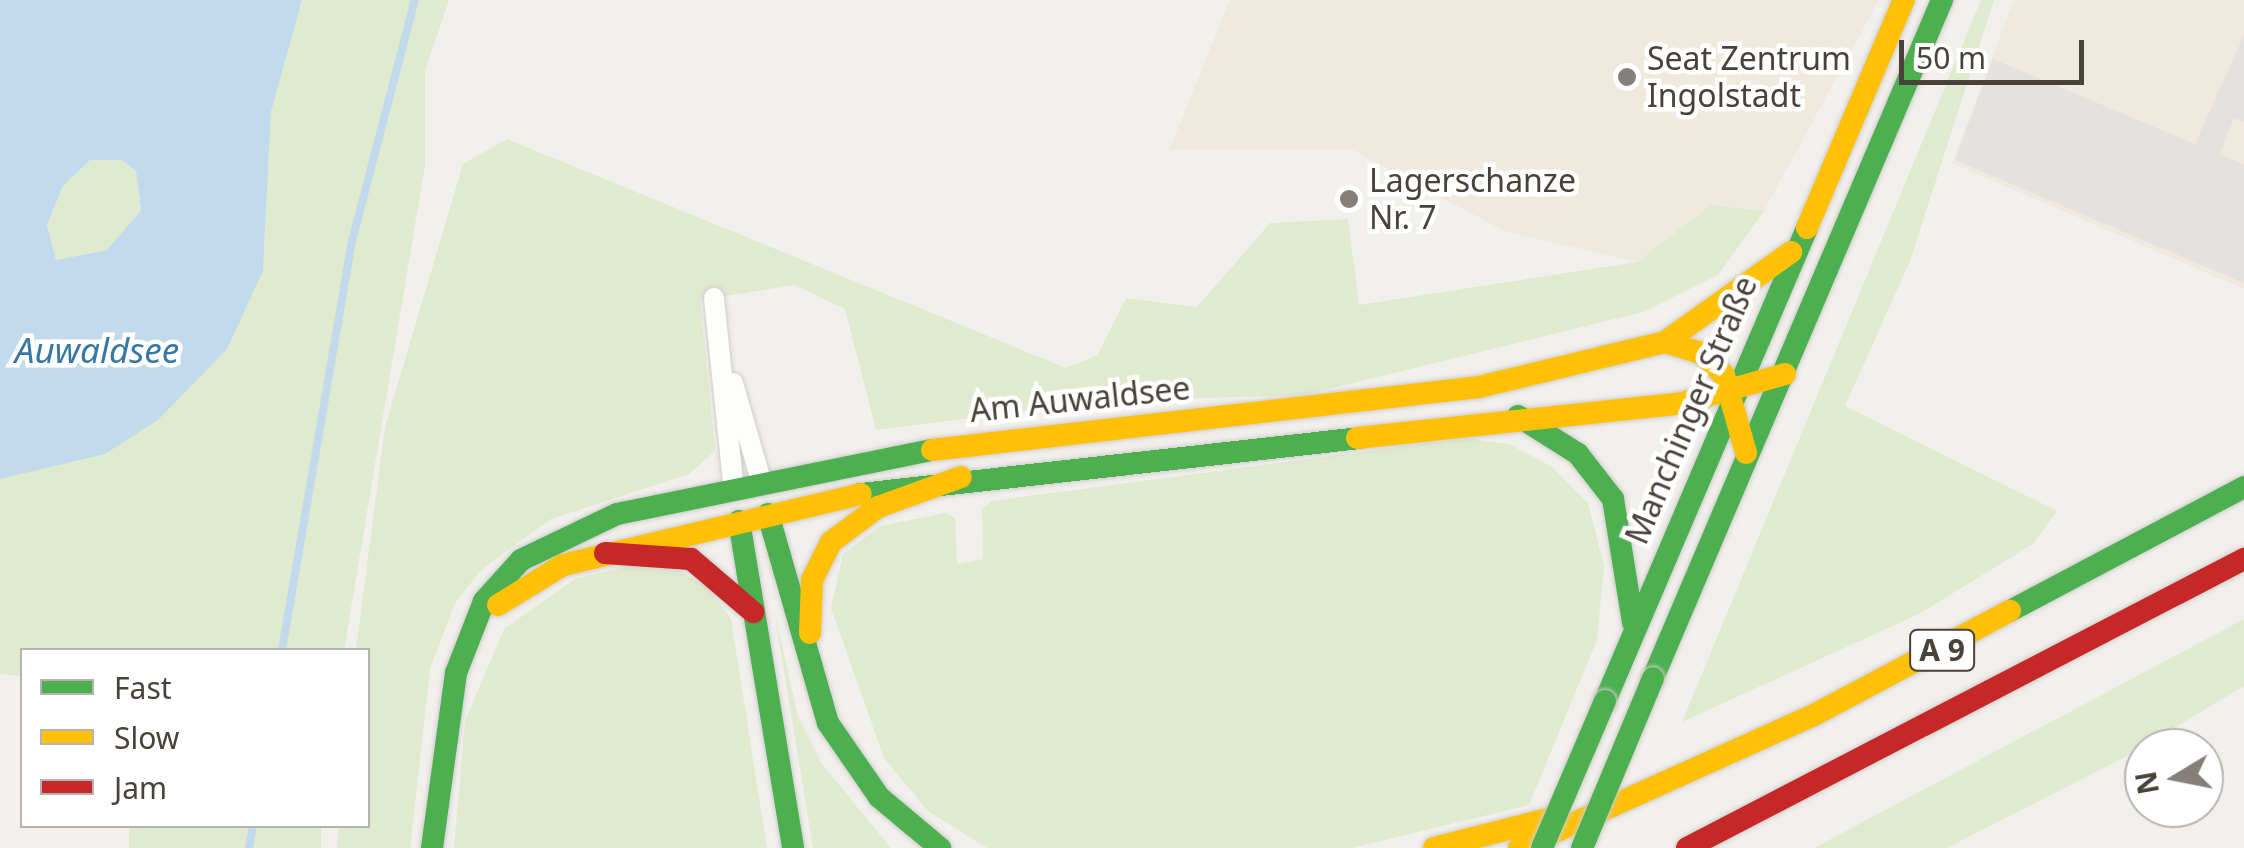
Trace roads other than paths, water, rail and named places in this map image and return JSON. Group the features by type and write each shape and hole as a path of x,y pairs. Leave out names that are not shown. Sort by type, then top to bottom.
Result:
{"main road":[{"name":"Manchinger Straße","path":"1542,848 1732,392 1904,0"},
{"name":"Manchinger Straße","path":"1582,848 1746,452 1785,374 1942,0"},
{"path":"1664,342 1797,247"},
{"path":"1664,342 1702,353 1732,392 1746,452"},
{"name":"Am Auwaldsee","path":"432,848 466,639 497,582 550,541 760,477 1036,434 1480,387 1664,342"},
{"name":"Am Auwaldsee","path":"466,639 529,581 606,553 768,514 962,477 1732,392 1785,374"},
{"path":"1515,415 1569,446 1613,498 1634,625"},
{"path":"760,477 817,700 863,779 940,848"},
{"path":"817,700 809,602 831,542 878,508 962,477"},
{"path":"733,483 793,848"},
{"name":"A 9","path":"1518,848 1643,796 2006,617 2244,487"},
{"path":"606,553 692,558 752,612"},
{"name":"A 9","path":"1687,848 2244,559"},
{"path":"1434,848 1643,796"}],"street":[{"path":"714,298 728,374 760,477"},
{"path":"728,374 733,483"}],"water":[{"name":"Auwaldsee","path":"0,0 302,0 271,112 263,271 227,349 158,420 105,454 0,479","holes":["90,160 122,160 136,171 141,210 107,250 56,260 47,225 63,186"]}],"waterway":[{"path":"282,648 351,245 415,0"},
{"path":"249,848 253,828"}],"place":[{"name":"Seat Zentrum Ingolstadt","path":"1627,77"},
{"name":"Lagerschanze Nr. 7","path":"1349,199"}]}
